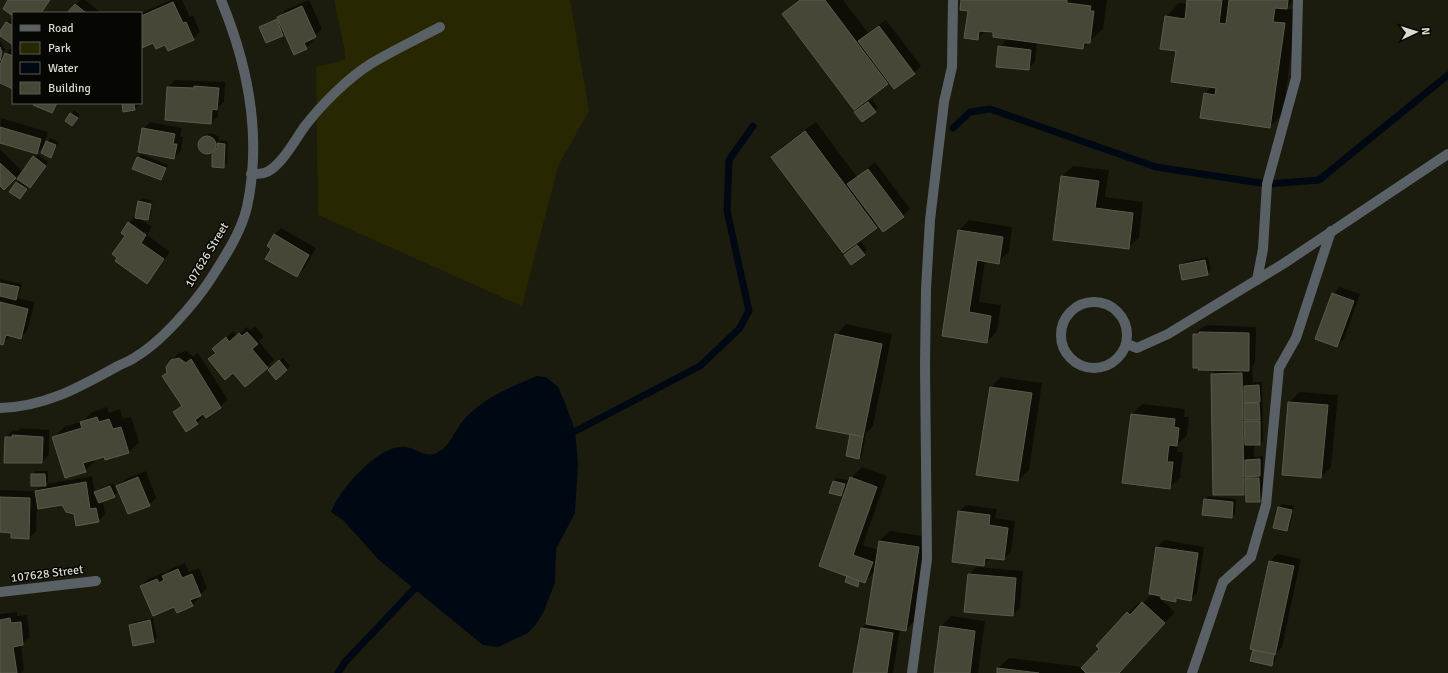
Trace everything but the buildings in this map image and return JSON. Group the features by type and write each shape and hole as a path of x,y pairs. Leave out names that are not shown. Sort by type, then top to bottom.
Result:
{"street":[{"name":"107626 Street","path":"0,408 32,403 72,392 138,356 162,334 201,293 225,255 237,232 246,208 251,174 253,140 248,81 221,0"},
{"path":"912,673 927,558 925,366 926,289 930,228 944,102 952,67 953,0"},
{"path":"1257,280 1263,249 1267,184 1296,78 1298,0"},
{"path":"251,174 264,173 275,166 319,109 354,76 371,64 440,27"},
{"path":"1127,344 1137,348 1152,342 1257,280 1448,154"},
{"path":"1192,673 1223,582 1251,557 1266,505 1280,368 1296,338 1331,231"},
{"path":"1090,301 1103,302 1114,306 1124,318 1127,328 1127,344 1121,356 1111,364 1099,368 1085,368 1074,362 1065,352 1061,338 1061,326 1068,314 1077,305 1090,301"},
{"name":"107628 Street","path":"0,592 96,581"}],"green space":[{"path":"334,0 570,0 589,111 558,166 522,306 318,215 316,67 345,60 345,51"}],"water":[{"path":"537,376 546,377 558,387 575,430 578,464 575,513 556,549 555,583 543,613 536,624 528,633 498,647 483,645 379,560 344,521 331,512 342,492 351,481 361,470 384,452 395,448 406,447 427,454 440,451 447,445 469,414 487,400 496,394"}],"waterway":[{"path":"953,128 970,112 990,109 1156,167 1267,184 1319,180 1448,75"},
{"path":"568,435 700,366 739,329 749,311 727,211 729,160 753,126"},
{"path":"338,673 345,662 421,582"}]}
